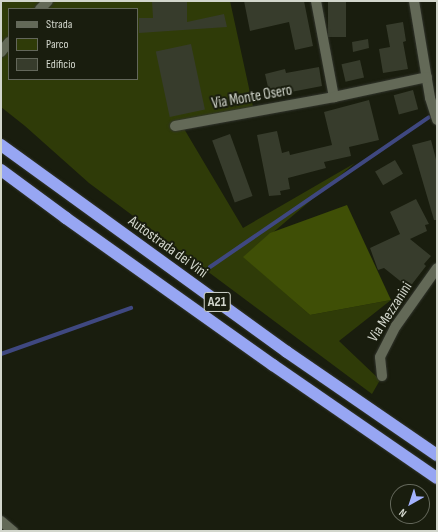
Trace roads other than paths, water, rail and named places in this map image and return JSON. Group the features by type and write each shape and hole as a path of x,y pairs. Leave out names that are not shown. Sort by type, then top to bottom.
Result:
{"highway":[{"name":"Autostrada dei Vini","path":"1,145 287,352 437,455"},
{"name":"A21","path":"1,170 266,360 437,478"}],"street":[{"path":"316,1 334,97"},
{"path":"414,1 430,98 437,120"},
{"path":"1,52 8,43"},
{"name":"Via Monte Osero","path":"175,126 334,97 427,77"},
{"name":"Via Mezzanini","path":"382,376 380,356 396,326 437,268"},
{"path":"1,521 13,531"}],"waterway":[{"path":"210,267 429,117"},
{"path":"1,354 131,308"}]}
